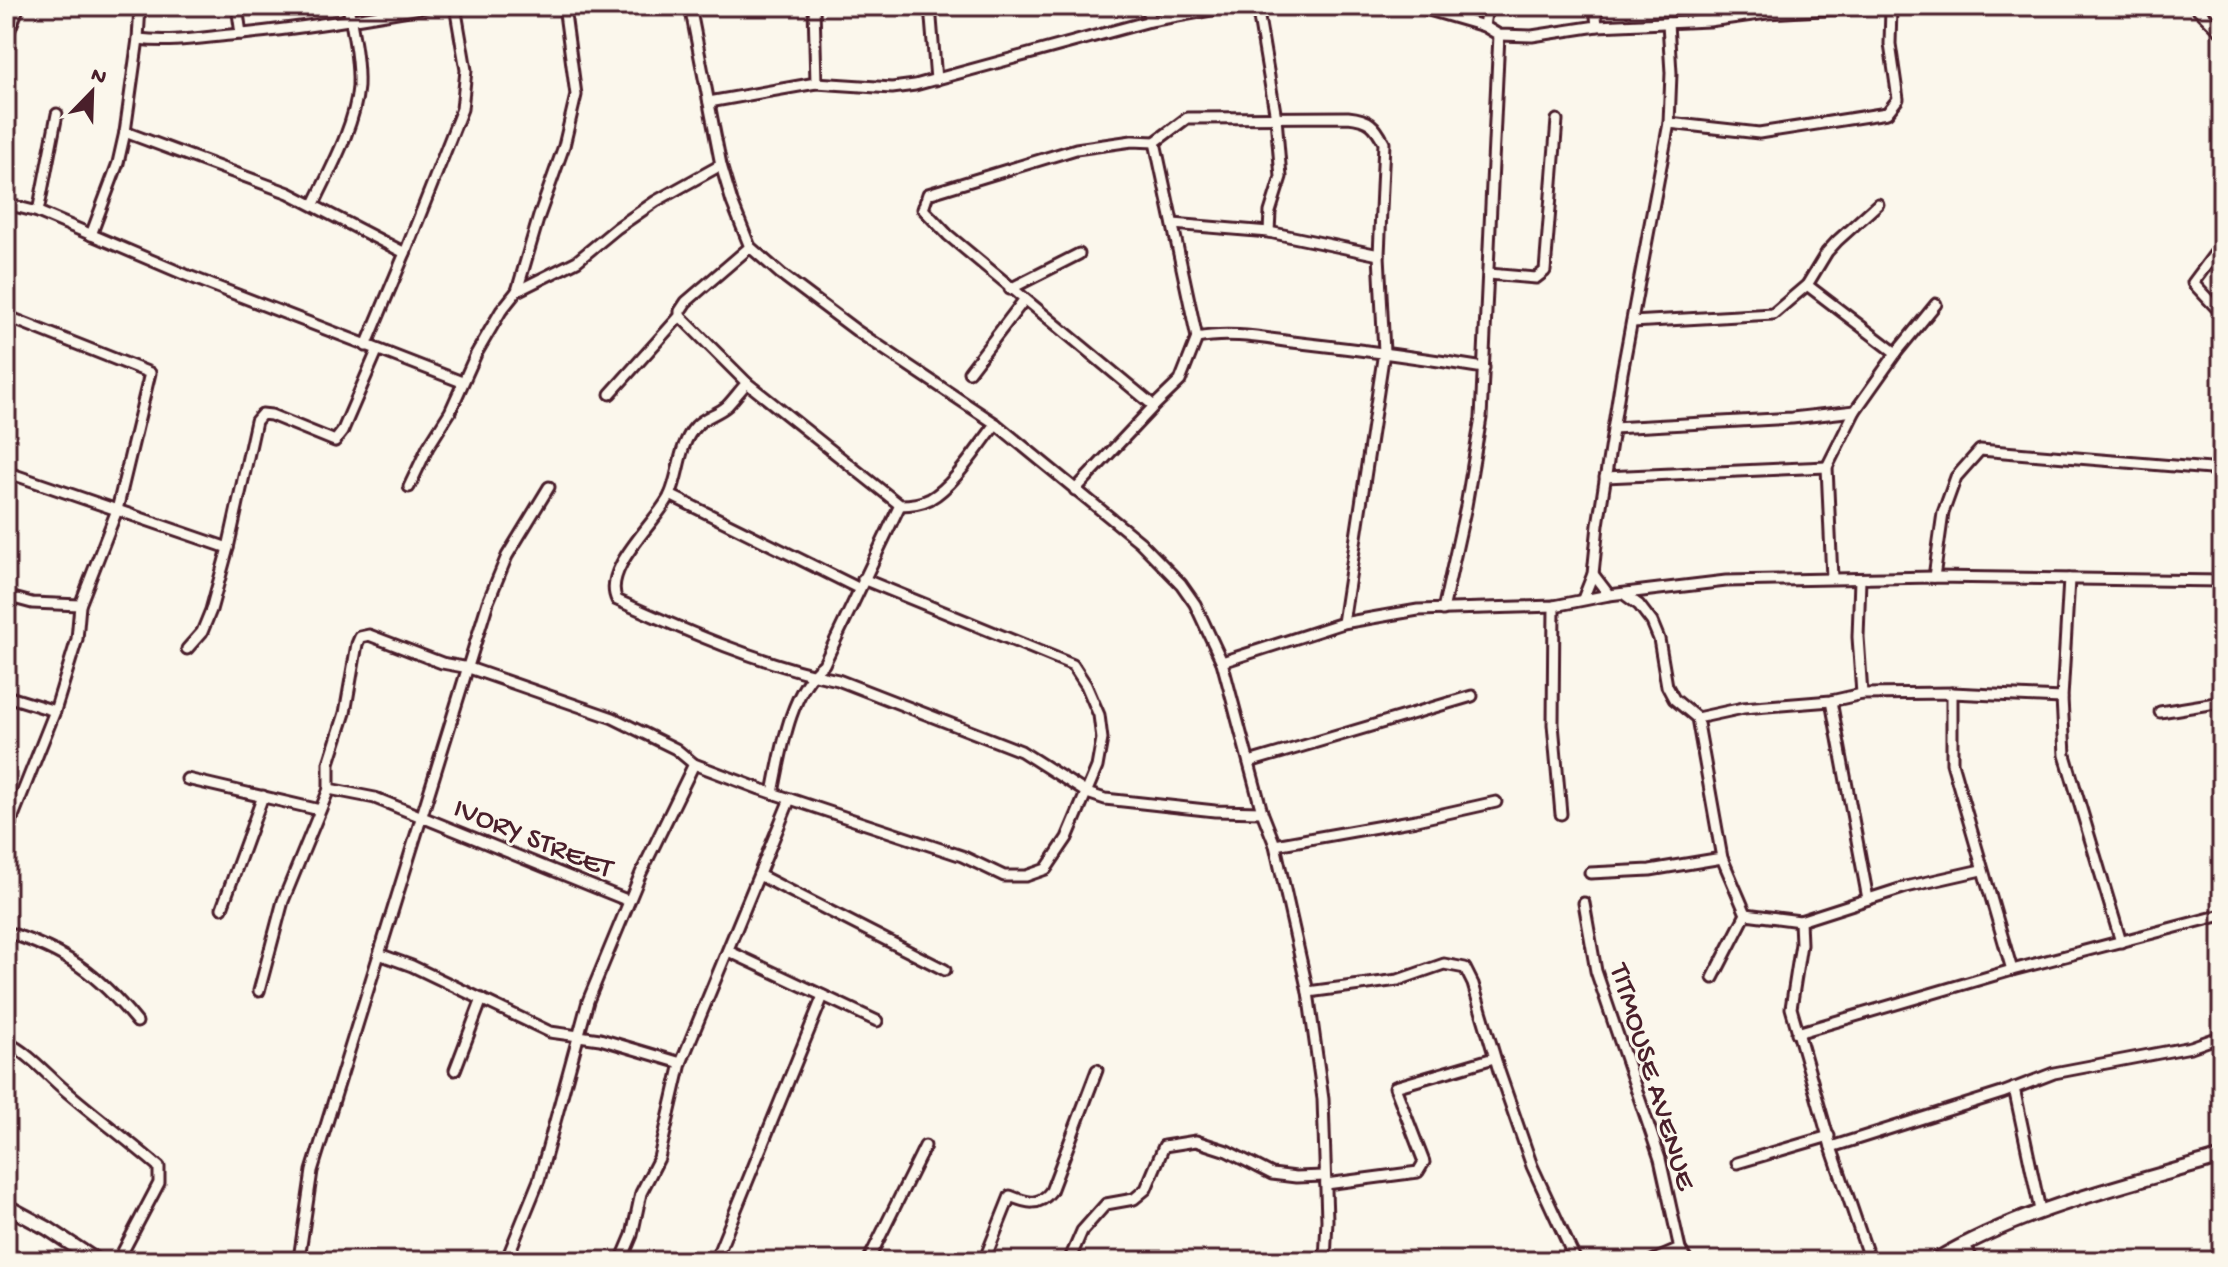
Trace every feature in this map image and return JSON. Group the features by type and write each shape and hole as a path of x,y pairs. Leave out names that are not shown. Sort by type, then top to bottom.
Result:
{"main road":[{"path":"1934,1261 1964,1243 2040,1210 2222,1157"},
{"path":"6,1206 97,1261"}],"street":[{"path":"6,39 19,6"},
{"path":"91,235 118,163 125,132 140,6"},
{"path":"237,6 241,34"},
{"path":"314,204 343,143 358,91 358,63 348,6"},
{"path":"138,39 168,42 241,34 431,6"},
{"path":"366,346 462,109 466,70 455,6"},
{"path":"409,487 501,311 517,291 564,146 576,95 564,6"},
{"path":"690,6 721,165 750,247 857,331 996,424 1140,542 1181,584 1195,604 1222,662 1262,812 1275,845 1308,992 1323,1099 1327,1220 1325,1261"},
{"path":"814,6 816,83"},
{"path":"930,6 936,80"},
{"path":"1146,6 1150,21"},
{"path":"709,102 816,83 892,88 936,80 1150,21 1233,6"},
{"path":"1257,6 1276,118 1281,177 1270,212 1269,232"},
{"path":"1415,6 1484,26 1499,35 1532,36 1597,26 1891,7 1890,44 1898,99 1887,113 1759,133 1669,123"},
{"path":"1484,26 1487,6"},
{"path":"1595,6 1597,26"},
{"path":"2195,6 2222,33"},
{"path":"1583,599 1593,574 1613,428 1669,123 1671,73 1668,23"},
{"path":"1443,610 1481,418 1499,35"},
{"path":"38,212 57,114"},
{"path":"1154,406 1010,289 923,209 928,194 1076,149 1132,141 1155,142 1187,118 1348,117 1367,120 1376,126 1384,143 1379,255 1384,352 1343,623"},
{"path":"1489,274 1536,278 1545,271 1557,120"},
{"path":"125,132 314,204 405,253"},
{"path":"1075,490 1180,381 1197,338 1155,142"},
{"path":"517,291 577,261 656,201 721,165"},
{"path":"6,204 38,212 377,351 462,382"},
{"path":"1632,322 1773,314 1807,285 1827,252 1878,204"},
{"path":"1173,224 1269,232 1379,255"},
{"path":"2222,244 2193,283 2222,314"},
{"path":"610,394 680,316 686,302 750,247"},
{"path":"1010,289 1079,254"},
{"path":"1807,285 1896,353"},
{"path":"969,372 1024,300"},
{"path":"1832,578 1827,467 1855,411 1936,304"},
{"path":"6,316 150,373 117,510 80,605 77,639 55,711 6,834"},
{"path":"680,316 747,383 900,505 914,505 939,492 996,424"},
{"path":"1197,338 1218,334 1384,352 1484,368"},
{"path":"187,649 207,622 228,548 256,421 262,414 271,415 335,441 342,432 377,351"},
{"path":"747,383 726,407 696,426 680,455 670,495 621,566 612,591 617,600 701,636 810,675 838,680 1021,751 1087,793 1105,799 1215,811 1262,812"},
{"path":"1613,428 1792,418 1855,411"},
{"path":"1934,577 1943,513 1956,477 1980,450 2222,470"},
{"path":"1605,477 1827,467"},
{"path":"6,472 228,548"},
{"path":"296,1261 312,1171 499,572 549,487"},
{"path":"259,991 283,901 329,789 331,757 345,713 353,657 360,637 369,635 442,663 469,668 613,718 676,749 694,764 962,856 1004,876 1026,876 1046,869 1057,856 1097,767 1102,739 1099,715 1073,665 860,584 670,495"},
{"path":"773,793 785,734 810,675 824,664 900,505"},
{"path":"1593,574 1609,595"},
{"path":"1222,662 1343,623 1418,610 1554,606 1609,595 1726,581 1934,577 2222,581"},
{"path":"1860,579 1858,637 1862,694"},
{"path":"2069,579 2062,698 2065,755 2121,942"},
{"path":"1624,594 1639,605 1652,622 1659,639 1667,686 1674,699 1697,718 1722,858 1746,914"},
{"path":"6,596 32,603 80,605"},
{"path":"1554,606 1553,724 1561,814"},
{"path":"1697,718 1743,708 1831,701 1862,694 1952,693 2062,698"},
{"path":"1952,693 1952,763 2012,970"},
{"path":"6,696 55,711"},
{"path":"1249,762 1472,696"},
{"path":"1831,701 1868,899"},
{"path":"2160,712 2222,702"},
{"path":"506,1261 539,1180 588,1001 629,901 694,764"},
{"path":"187,779 320,810"},
{"name":"IVORY STREET","path":"329,789 367,795 629,901"},
{"path":"222,908 263,796"},
{"path":"621,1261 632,1235 641,1193 659,1158 681,1063 790,799"},
{"path":"1275,845 1496,802"},
{"path":"1590,873 1650,870 1722,858"},
{"path":"1746,914 1800,921 1868,899 1981,870"},
{"path":"759,875 945,970"},
{"name":"TITMOUSE AVENUE","path":"1584,903 1596,971 1660,1159 1680,1249 1687,1261"},
{"path":"1713,978 1746,914"},
{"path":"1797,1033 2012,970 2222,915"},
{"path":"1800,921 1801,944 1791,1008 1830,1141 1870,1261"},
{"path":"6,932 39,942 67,956 117,997 137,1022"},
{"path":"728,951 877,1021"},
{"path":"379,954 412,966 550,1032 579,1035 681,1063"},
{"path":"1308,992 1398,980 1444,964 1465,968 1473,984 1494,1058 1532,1166 1576,1261"},
{"path":"715,1261 823,996"},
{"path":"455,1070 482,999"},
{"path":"1737,1163 1830,1141 2014,1088 2054,1073 2191,1047 2222,1036"},
{"path":"6,1042 31,1059 64,1090 109,1123 159,1167 159,1183 118,1261"},
{"path":"1069,1261 1082,1231 1106,1204 1134,1199 1146,1189 1164,1146 1196,1141 1227,1151 1272,1174 1325,1180 1418,1172 1424,1162 1395,1087 1494,1058"},
{"path":"984,1261 1010,1196 1030,1204 1045,1200 1051,1191 1097,1070"},
{"path":"2014,1088 2040,1210"},
{"path":"868,1261 925,1146"},
{"path":"1964,1243 1973,1261"},
{"path":"1652,1261 1680,1249"}]}
